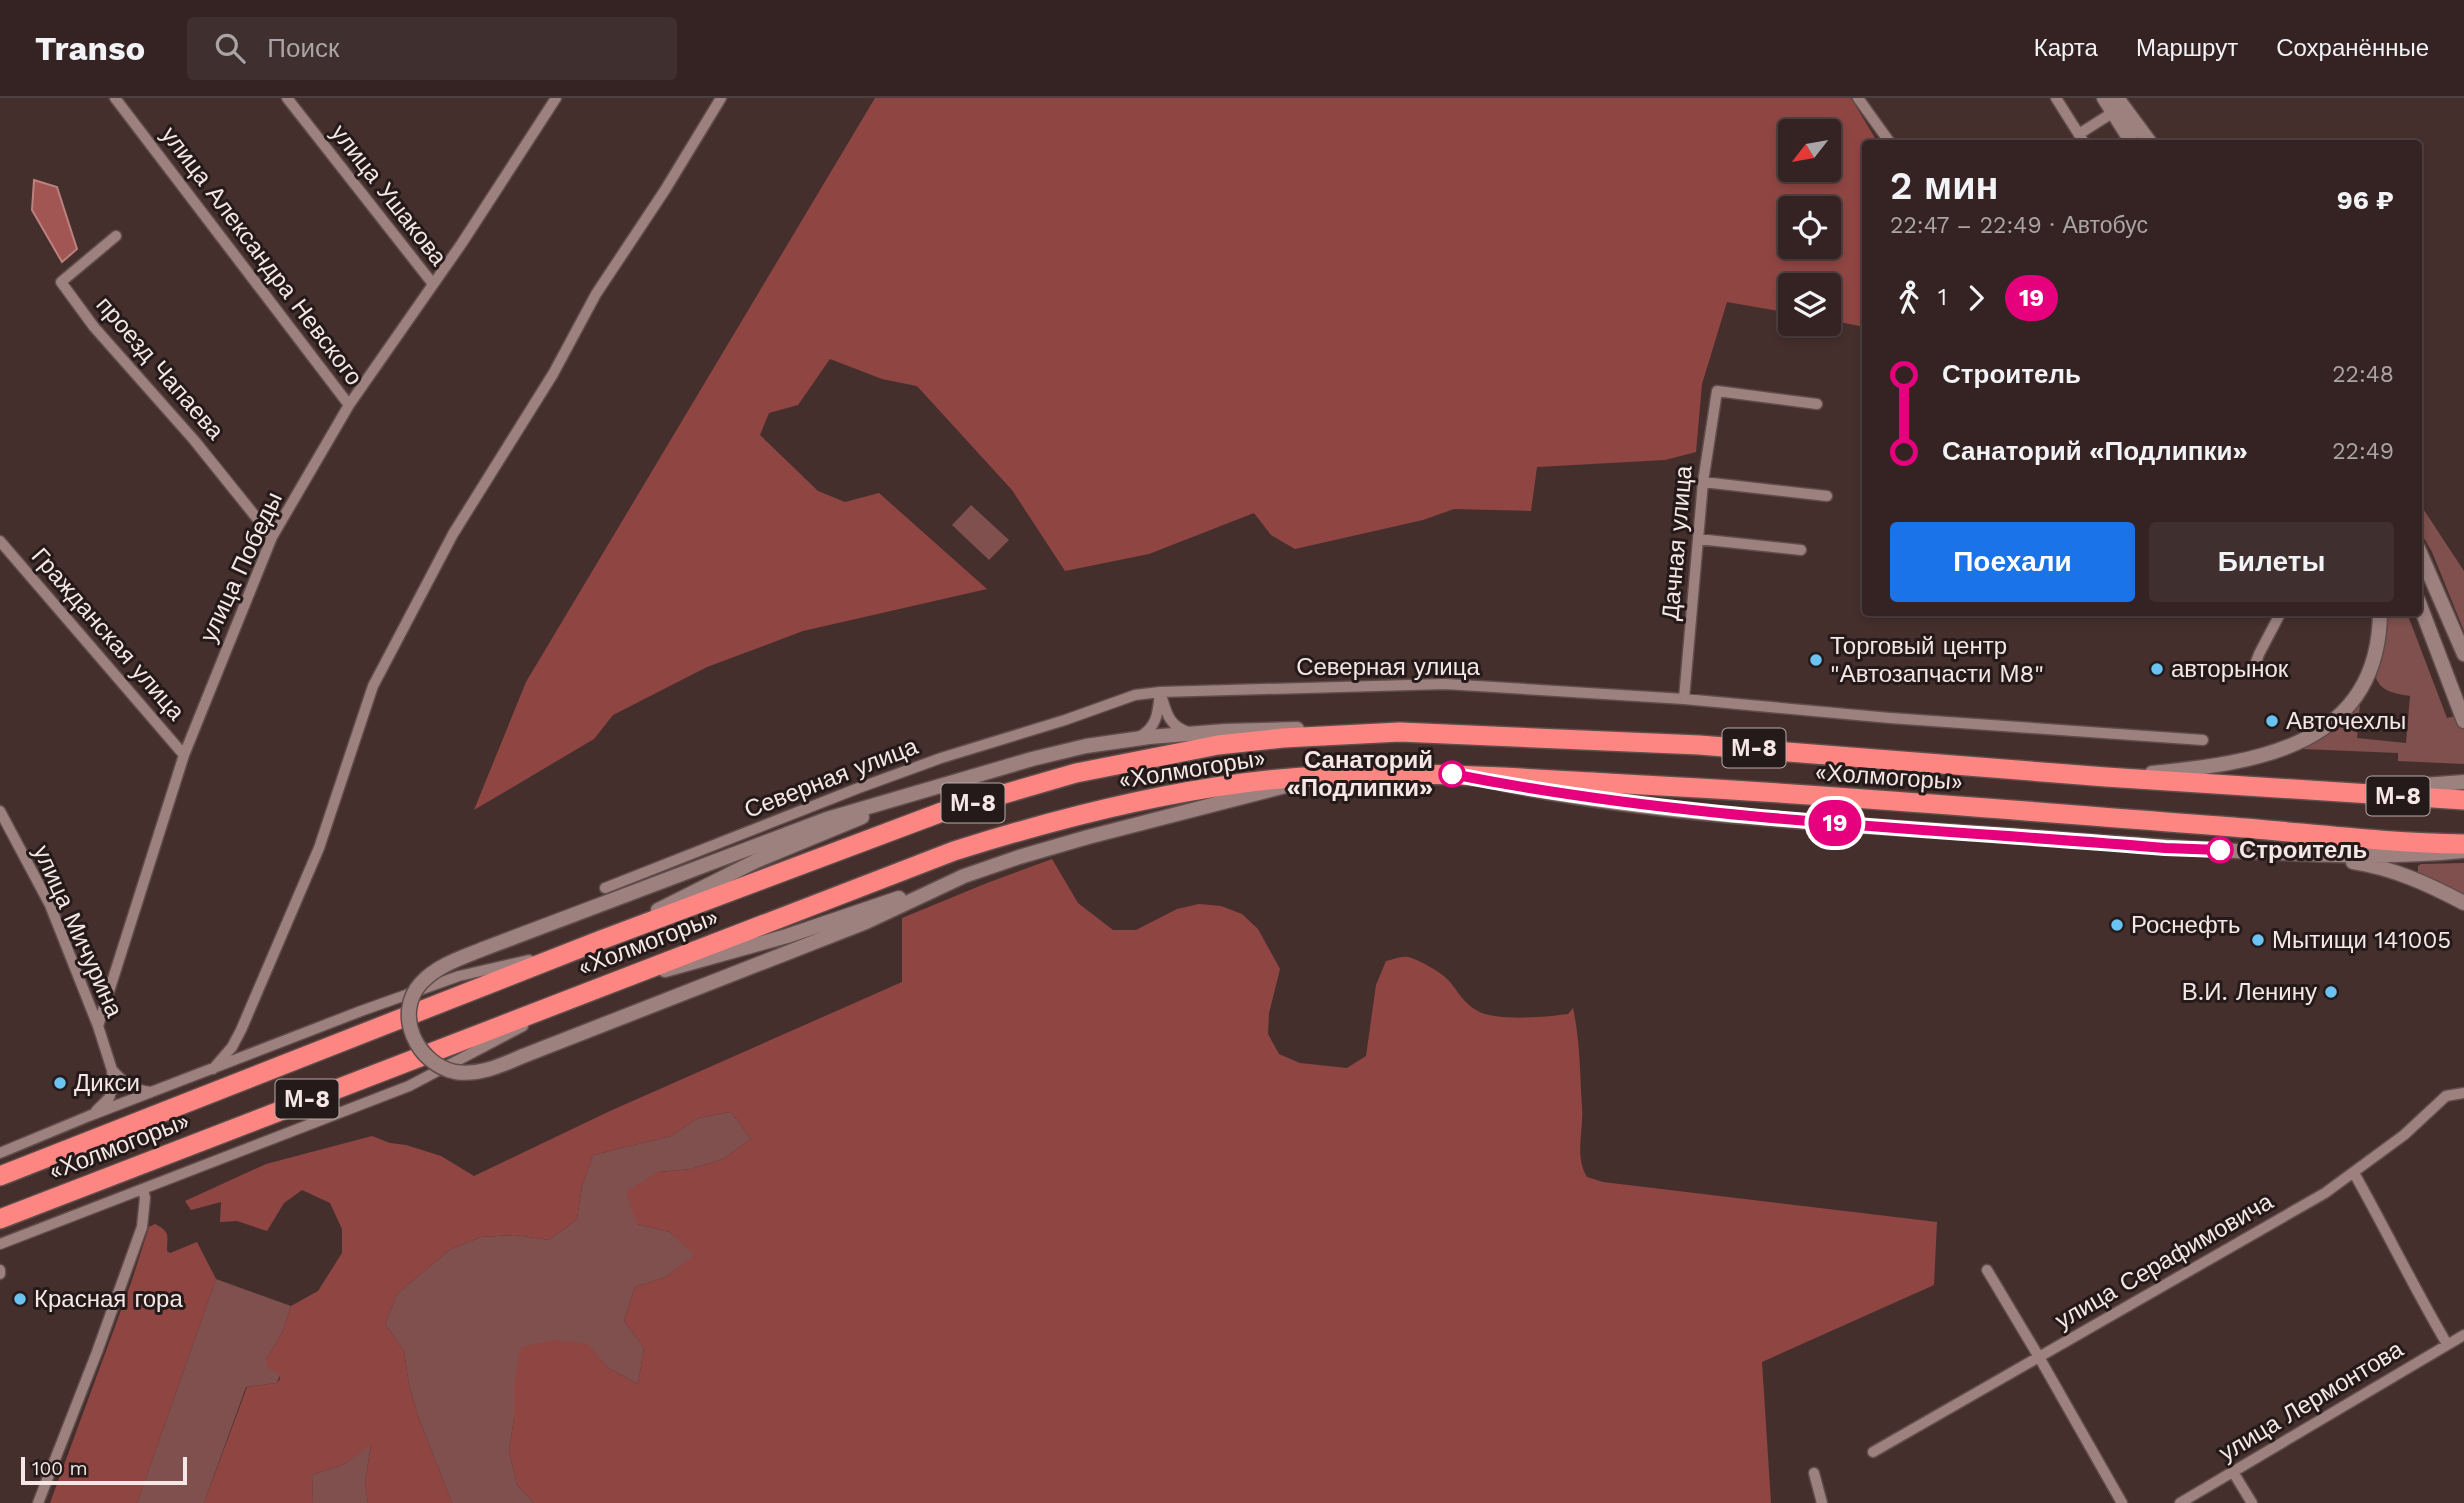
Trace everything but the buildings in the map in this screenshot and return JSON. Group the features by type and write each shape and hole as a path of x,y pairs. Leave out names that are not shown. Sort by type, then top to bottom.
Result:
{"highway":[{"name":"«Холмогоры»","path":"0,1176 601,940 942,812 1037,783 1136,759 1219,745 1401,732 1745,747 2106,777 2464,800"},
{"name":"«Холмогоры»","path":"0,1219 884,877 1027,828 1138,801 1244,783 1324,776 1450,774 1766,792 2227,826 2336,837 2464,844"}],"main road":[{"path":"2104,98 2130,140"},
{"path":"2117,98 2148,140"},
{"path":"2422,557 2464,654"},
{"path":"2422,610 2463,716"},
{"path":"2106,777 2207,768 2246,761 2280,751 2312,737 2332,723 2362,688 2378,640 2380,616"},
{"path":"964,876 854,927 494,1068 477,1072 457,1072 440,1067 426,1057 415,1041 409,1025 409,1010 420,984 449,963 827,819 1032,759 1086,746 1189,733 1282,729 1362,733"},
{"path":"1450,774 1537,791 1615,802 1778,819 2165,848 2314,855 2425,855 2464,851"},
{"path":"615,981 684,966 787,936 1019,857 1088,837 1324,776"},
{"path":"2333,791 2464,782"},
{"path":"601,940 756,861 922,793"},
{"path":"2314,855 2394,870 2435,887 2464,903"}],"street":[{"name":"улица Александра Невского","path":"115,98 349,405"},
{"name":"улица Ушакова","path":"287,98 433,284"},
{"name":"улица Победы","path":"98,1026 184,755 272,537 349,405 556,98"},
{"path":"213,1069 232,1047 241,1030 319,848 373,686 453,534 553,374 596,294 665,190 721,98"},
{"path":"1858,98 1888,140"},
{"path":"2056,98 2082,139 2112,113"},
{"name":"проезд Чапаева","path":"116,236 61,282 94,327 194,440 272,537"},
{"name":"Дачная улица","path":"1684,699 1703,482 1717,391 1816,404"},
{"path":"1703,482 1827,496"},
{"path":"1698,539 1801,551"},
{"name":"Гражданская улица","path":"0,541 184,755"},
{"path":"2255,665 2279,616"},
{"name":"Северная улица","path":"605,888 941,758 1065,720 1135,695 1160,692 1445,684 1684,699 1890,718 2203,740"},
{"path":"1160,692 1169,720 1177,728 1189,733"},
{"path":"1134,739 1149,732 1157,718 1160,692"},
{"name":"улица Мичурина","path":"0,811 50,905 98,1026 112,1070 113,1086 109,1098 89,1116"},
{"path":"0,1153 260,1049 458,976 580,949"},
{"path":"0,1244 409,1086 590,990"},
{"path":"241,1030 246,1043 252,1048 260,1049"},
{"path":"112,1070 137,1091 152,1092"},
{"name":"улица Серафимовича","path":"1873,1452 2325,1193 2404,1135 2446,1096 2464,1093"},
{"path":"2354,1173 2398,1252 2410,1282 2447,1345"},
{"path":"38,1503 142,1227 145,1198 143,1189"},
{"path":"1987,1270 2122,1503"},
{"name":"улица Лермонтова","path":"2180,1503 2464,1335"},
{"path":"2233,1472 2252,1503"},
{"path":"1814,1473 1822,1503"}],"shaded area":[{"path":"875,98 1851,98 1876,140 1862,140 1862,326 1841,322 1841,273 1778,273 1778,311 1727,302 1702,384 1696,452 1665,460 1537,467 1531,511 1454,509 1423,520 1295,549 1271,535 1254,513 1149,554 1065,571 1012,490 917,386 882,379 830,359 798,405 769,413 760,435 818,491 845,502 879,493 987,589 803,631 707,667 613,715 594,739 474,810 526,682"},
{"path":"34,180 57,187 77,249 62,262 32,210"},
{"path":"971,505 1009,540 989,560 952,525"},
{"path":"2422,507 2464,571 2464,631 2432,552 2422,535"},
{"path":"2387,616 2408,616 2447,718 2464,714 2464,764 2398,761 2398,753 2303,749 2336,729 2360,703 2357,738 2406,743 2410,696 2386,689 2376,678"},
{"path":"1052,859 1078,903 1113,930 1136,930 1177,909 1199,904 1221,906 1242,914 1258,929 1280,969 1269,1013 1268,1034 1279,1054 1300,1063 1347,1068 1366,1056 1376,985 1386,961 1399,958 1411,958 1436,971 1447,979 1468,1004 1484,1014 1534,1017 1568,1014 1573,1008 1580,1070 1580,1152 1587,1177 1603,1182 1937,1222 1934,1285 1762,1362 1771,1503 534,1503 517,1485 509,1451 514,1418 514,1382 521,1347 553,1340 587,1343 608,1368 638,1384 644,1348 624,1321 635,1287 666,1277 694,1255 670,1232 637,1224 626,1192 658,1172 691,1169 723,1159 751,1139 731,1112 698,1118 671,1136 593,1155 582,1186 577,1219 549,1240 515,1235 481,1237 449,1250 397,1294 385,1324 404,1351 409,1385 418,1416 452,1503 368,1503 365,1483 371,1445 344,1464 312,1475 313,1503 204,1503 247,1387 277,1383 280,1379 279,1374 268,1368 266,1360 282,1333 291,1306 318,1291 342,1253 342,1229 330,1203 302,1190 284,1203 267,1231 237,1221 220,1222 221,1202 191,1210 185,1201 266,1164 372,1136 441,1156 474,1176 610,1111 902,982 902,918"},
{"path":"2464,863 2464,896 2418,872 2418,866 2421,864"},
{"path":"731,1112 751,1139 723,1159 691,1169 658,1172 637,1224 670,1232 695,1255 666,1277 635,1287 624,1321 644,1348 638,1384 608,1368 586,1343 514,1418 509,1451 517,1485 534,1503 452,1503 418,1416 409,1385 404,1351 385,1324 397,1294 449,1250 481,1237 515,1235 549,1240 577,1219 582,1186 593,1155 671,1136 698,1118"},
{"path":"155,1224 166,1232 167,1251 170,1253 197,1242 216,1279 137,1503 50,1503 149,1227"},
{"path":"216,1279 291,1306 282,1333 266,1360 280,1375 277,1383 246,1387 204,1503 137,1503"},
{"path":"371,1444 365,1483 368,1503 313,1503 312,1475 344,1464"}],"bus line":[{"name":"19","path":"1452,774 1537,791 1628,804 1778,819 2220,850"}],"place":[{"name":"Торговый центр \"Автозапчасти М8\"","path":"1816,660"},
{"name":"авторынок","path":"2157,669"},
{"name":"Авточехлы","path":"2272,721"},
{"name":"Санаторий «Подлипки»","path":"1452,774"},
{"name":"Строитель","path":"2220,850"},
{"name":"Роснефть","path":"2117,925"},
{"name":"Мытищи 141005","path":"2258,940"},
{"name":"В.И. Ленину","path":"2331,992"},
{"name":"Дикси","path":"60,1083"},
{"name":"Красная гора","path":"20,1299"}]}
